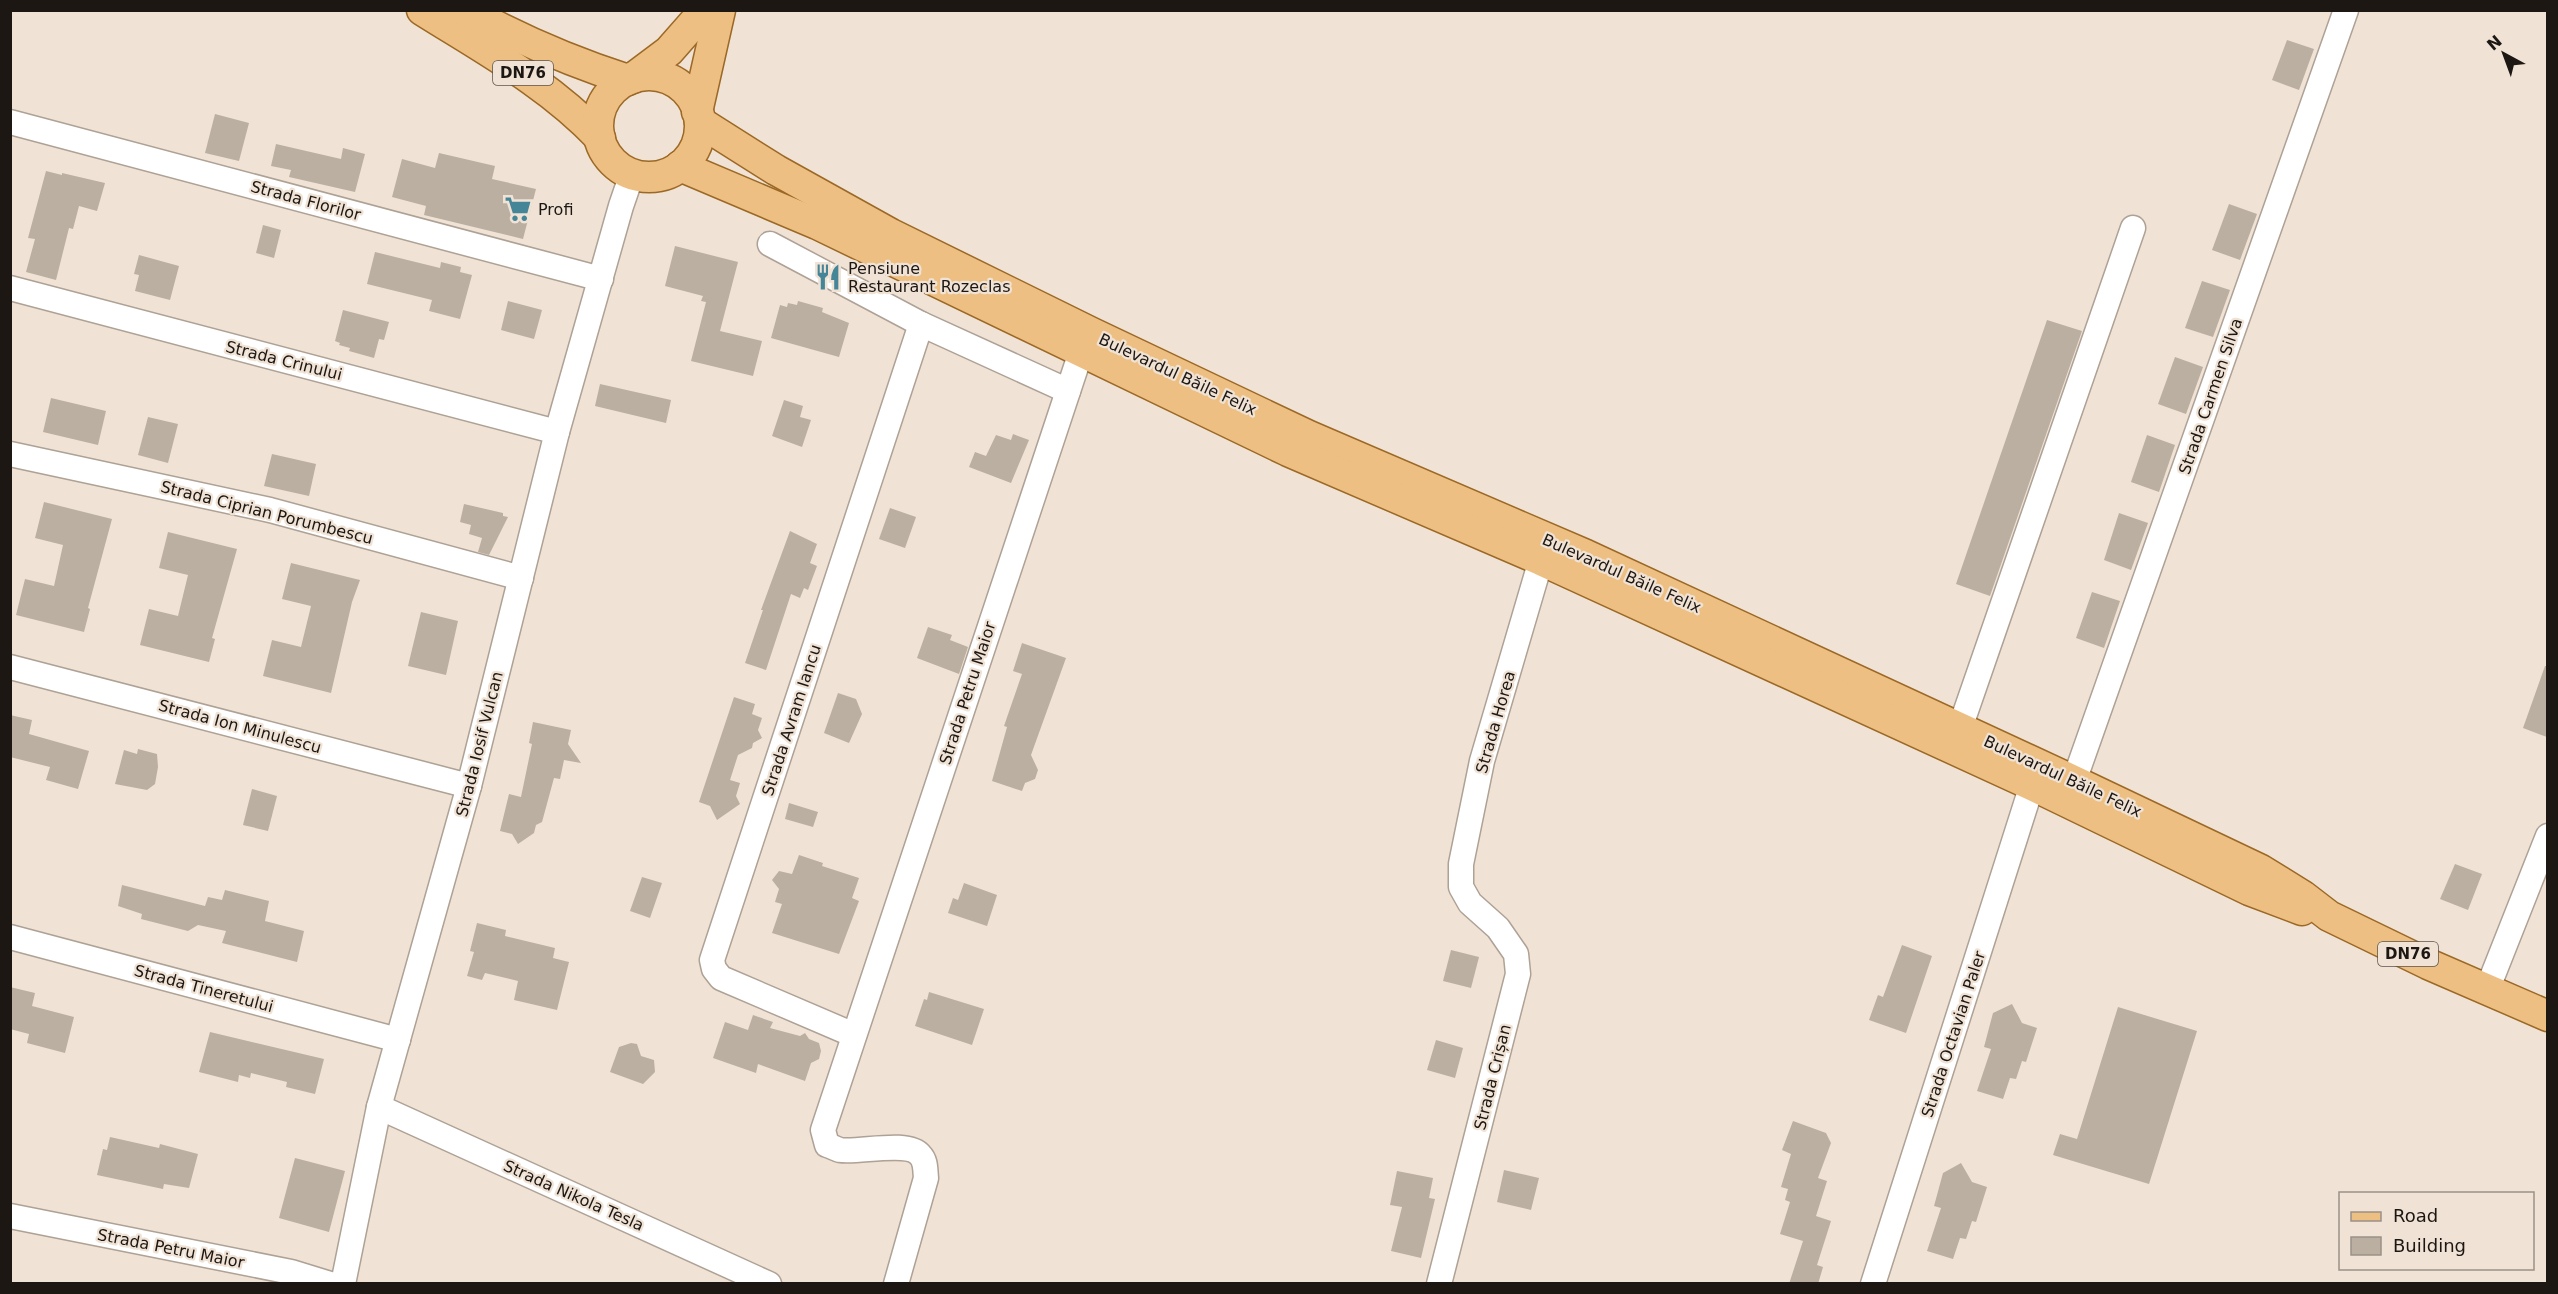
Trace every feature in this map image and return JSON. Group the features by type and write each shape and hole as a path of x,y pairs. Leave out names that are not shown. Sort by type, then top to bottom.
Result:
{"main road":[{"name":"DN76","path":"422,10 539,84 563,102 600,138"},
{"name":"DN76","path":"466,10 508,33 566,58 631,79 650,75 671,79 691,96 699,117"},
{"path":"705,10 669,51 607,98 601,110 598,124 600,138 612,160 632,174 658,176 681,166 696,146 699,117 720,10"},
{"name":"Bulevardul Băile Felix","path":"699,117 776,170 891,234 1103,338 1309,436 1586,555 2074,781 2261,870 2303,896 2329,916"},
{"name":"Bulevardul Băile Felix","path":"681,166 817,224 1288,451 1541,560 2032,785 2274,901 2329,916 2547,1016"}],"street":[{"name":"Strada Carmen Silva","path":"2074,781 2346,10"},
{"name":"Strada Florilor","path":"10,122 601,279"},
{"name":"Strada Iosif Vulcan","path":"343,1284 379,1107 469,786 557,432 632,174"},
{"path":"1960,728 2133,228"},
{"path":"770,244 921,324 1068,391"},
{"name":"Strada Crinului","path":"10,288 557,432"},
{"name":"Strada Avram Iancu","path":"854,1035 721,978 714,969 712,960 921,324"},
{"name":"Strada Petru Maior","path":"854,1035 1081,352"},
{"name":"Strada Ciprian Porumbescu","path":"10,454 270,510 521,578"},
{"name":"Strada Horea","path":"1461,887 1461,864 1482,761 1541,560"},
{"name":"Strada Ion Minulescu","path":"10,667 469,786"},
{"name":"Strada Octavian Paler","path":"1873,1284 2032,785"},
{"path":"2487,990 2547,836"},
{"name":"Strada Crișan","path":"1439,1284 1518,974 1516,954 1498,928 1470,903 1461,887"},
{"name":"Strada Tineretului","path":"10,937 398,1040"},
{"path":"854,1035 823,1130 827,1145 840,1150 915,1150 925,1163 926,1178 896,1284"},
{"name":"Strada Nikola Tesla","path":"379,1107 769,1284"},
{"name":"Strada Petru Maior","path":"10,1216 286,1278 330,1284"}],"building":[{"path":"2287,40 2314,49 2299,90 2272,80"},
{"path":"215,114 249,123 239,161 205,153"},
{"path":"276,144 341,159 343,148 365,154 355,192 289,177 291,170 271,166"},
{"path":"439,153 495,166 492,179 536,189 523,239 424,215 426,206 392,197 402,159 435,168"},
{"path":"46,171 105,183 97,211 79,206 73,229 69,228 56,280 26,272 35,239 28,238"},
{"path":"2229,204 2257,214 2240,260 2212,250"},
{"path":"263,225 281,230 274,258 256,253"},
{"path":"675,246 738,262 720,331 762,341 753,376 691,361 706,302 701,301 703,296 665,286"},
{"path":"375,252 440,268 441,262 461,267 460,272 472,275 460,319 429,311 432,300 367,284"},
{"path":"139,255 179,266 170,300 135,291 139,275 134,274"},
{"path":"2202,281 2230,290 2213,337 2185,328"},
{"path":"508,301 542,310 534,339 501,330"},
{"path":"798,301 823,308 822,312 849,323 839,357 771,338 780,305 787,307 788,303 797,305"},
{"path":"343,310 389,322 384,340 379,339 374,358 349,351 350,348 339,345 340,343 335,341"},
{"path":"2047,320 2082,331 1990,596 1956,584"},
{"path":"2175,357 2203,367 2186,414 2158,404"},
{"path":"600,384 671,400 666,423 595,406"},
{"path":"51,398 106,411 98,445 43,432"},
{"path":"784,400 803,406 800,417 811,420 802,447 772,436"},
{"path":"148,417 178,424 168,463 138,455"},
{"path":"1013,434 1029,440 1011,483 969,467 975,452 986,456 996,435 1011,440"},
{"path":"2147,435 2175,445 2159,492 2131,482"},
{"path":"272,454 316,464 309,496 264,486"},
{"path":"44,502 112,519 88,608 90,609 84,632 16,615 25,579 54,586 63,545 35,538"},
{"path":"464,504 503,513 503,516 508,517 489,555 478,552 482,538 469,534 471,525 460,522"},
{"path":"890,508 916,517 905,548 879,539"},
{"path":"2119,513 2148,523 2131,570 2104,560"},
{"path":"790,531 817,544 810,563 817,566 808,590 804,588 800,598 791,594 766,670 745,663 763,610 761,610"},
{"path":"168,532 237,549 212,638 215,639 209,662 140,645 149,609 178,616 188,575 159,568"},
{"path":"291,563 360,580 352,602 331,693 263,676 272,640 301,647 311,606 282,599"},
{"path":"2092,592 2120,601 2104,648 2076,638"},
{"path":"421,612 458,621 446,675 408,666"},
{"path":"928,627 952,635 950,640 968,647 959,674 917,658"},
{"path":"1022,643 1066,658 1031,755 1038,770 1035,779 1025,783 1022,791 992,781 1007,727 1004,726 1022,674 1013,671"},
{"path":"2545,666 2547,666 2547,737 2523,728"},
{"path":"838,693 856,699 862,714 849,743 824,733"},
{"path":"734,697 755,704 752,714 762,718 758,730 762,738 753,743 752,748 738,755 730,780 740,783 736,796 740,804 717,820 710,806 699,802"},
{"path":"10,715 32,720 29,734 89,751 78,789 46,780 50,767 10,757"},
{"path":"533,722 571,730 568,744 581,763 564,760 560,779 554,778 542,822 536,825 534,833 518,844 512,834 500,831 509,794 521,797 532,744 529,743"},
{"path":"138,749 157,754 158,767 155,784 147,790 115,784 124,750 137,754"},
{"path":"252,789 277,796 268,831 243,825"},
{"path":"789,803 818,812 813,827 785,819"},
{"path":"799,855 823,863 822,866 859,878 852,898 859,901 839,954 772,933 782,904 775,902 779,889 772,880 779,871 792,874"},
{"path":"2455,864 2482,874 2468,910 2440,899"},
{"path":"642,877 662,883 650,918 630,911"},
{"path":"964,883 997,895 987,926 948,913 953,898 958,900"},
{"path":"122,885 205,906 208,897 222,900 225,890 269,901 265,921 304,931 297,962 222,943 226,931 198,925 188,931 141,919 142,914 118,906"},
{"path":"477,923 506,930 505,936 555,948 553,958 569,962 557,1010 514,1000 518,981 485,973 482,980 467,976 474,952 470,951"},
{"path":"1902,945 1932,956 1906,1033 1869,1020 1878,995 1883,997"},
{"path":"1451,950 1479,957 1471,988 1443,981"},
{"path":"10,987 35,993 32,1006 74,1017 65,1053 27,1043 29,1034 10,1029"},
{"path":"929,992 984,1009 972,1045 915,1026 924,999 927,1000"},
{"path":"2012,1004 2022,1023 2037,1028 2026,1062 2022,1061 2016,1079 2010,1078 2003,1099 1977,1091 1991,1049 1984,1047 1993,1013"},
{"path":"2118,1007 2197,1031 2149,1184 2053,1155 2060,1134 2077,1139"},
{"path":"753,1015 773,1022 770,1028 800,1036 805,1033 809,1039 819,1043 821,1051 819,1059 811,1063 805,1081 758,1064 756,1073 713,1058 725,1022 748,1030"},
{"path":"210,1032 324,1059 315,1094 286,1087 287,1082 251,1073 250,1078 239,1075 238,1082 199,1072"},
{"path":"1436,1040 1463,1048 1455,1078 1427,1070"},
{"path":"631,1043 637,1044 641,1056 654,1060 655,1072 643,1084 610,1072 619,1047"},
{"path":"1793,1121 1826,1133 1831,1143 1818,1178 1827,1181 1816,1216 1831,1221 1817,1265 1823,1267 1818,1284 1789,1284 1803,1241 1780,1234 1790,1202 1785,1200 1788,1189 1781,1187 1791,1154 1782,1150"},
{"path":"110,1137 159,1148 160,1144 198,1154 189,1188 164,1184 163,1189 97,1175 103,1149 107,1150"},
{"path":"295,1158 345,1171 329,1232 279,1218"},
{"path":"1961,1163 1972,1182 1987,1187 1976,1222 1972,1221 1966,1239 1960,1238 1953,1259 1927,1251 1941,1208 1934,1206 1943,1173"},
{"path":"1504,1170 1539,1178 1531,1210 1497,1202"},
{"path":"1397,1171 1433,1178 1429,1198 1435,1199 1421,1258 1391,1251 1402,1207 1390,1205"}],"place":[{"name":"Profi","path":"518,209"},
{"name":"Pensiune Restaurant Rozeclas","path":"828,277"}]}
